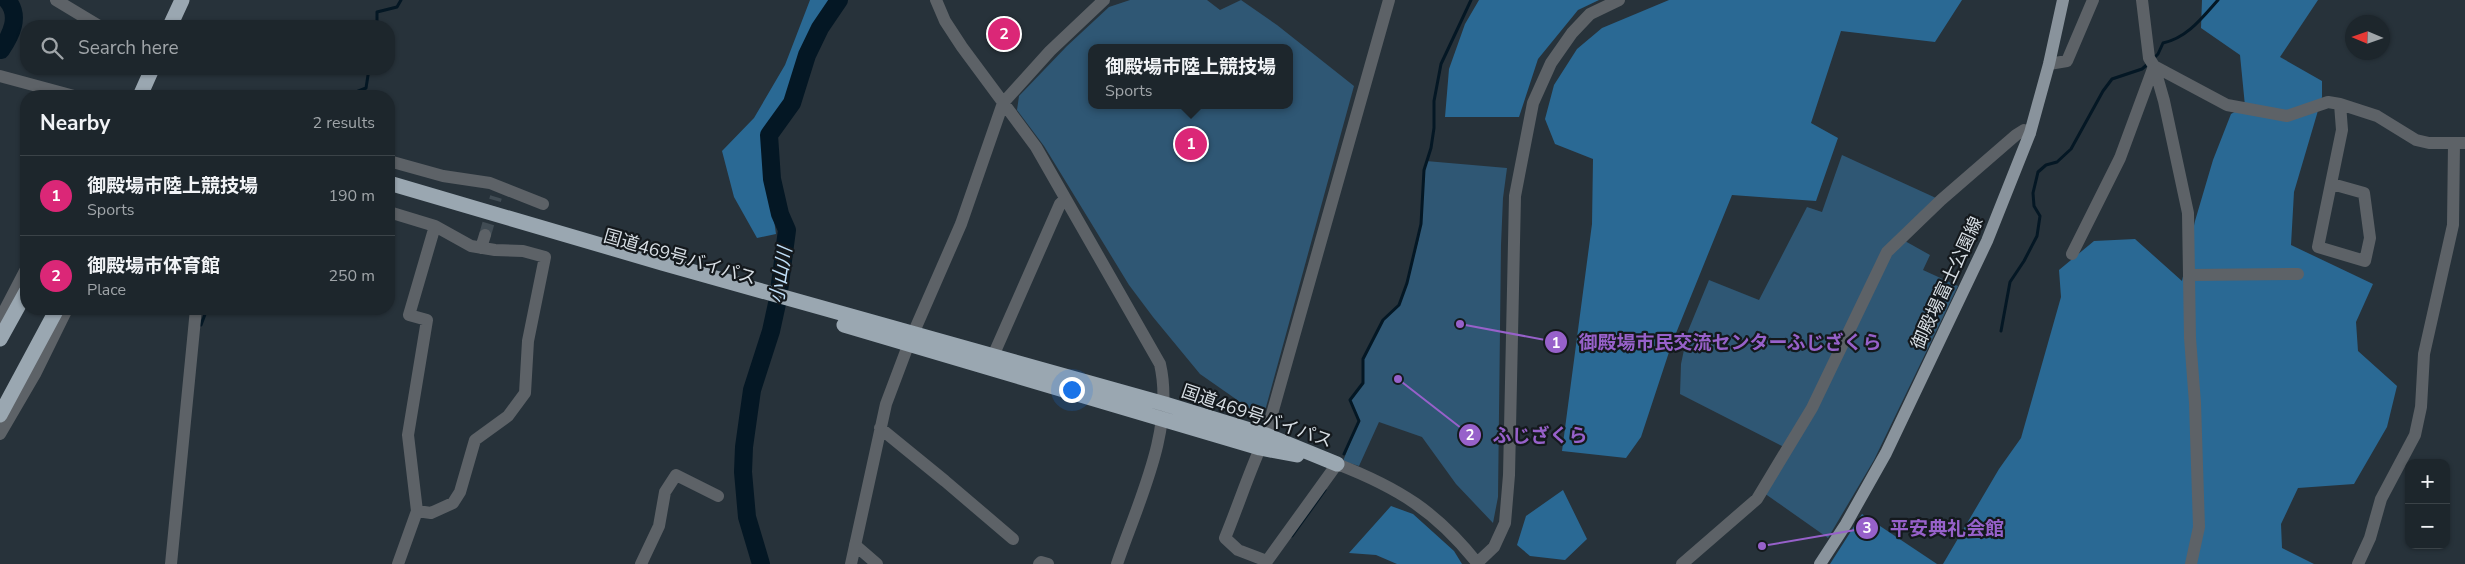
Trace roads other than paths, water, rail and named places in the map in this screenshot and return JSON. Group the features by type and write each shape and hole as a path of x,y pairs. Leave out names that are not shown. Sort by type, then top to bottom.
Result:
{"highway":[{"path":"173,20 182,0"},
{"path":"143,90 149,75"},
{"name":"国道469号バイパス","path":"395,185 765,297"},
{"name":"国道469号バイパス","path":"395,194 784,302 1164,411"},
{"path":"0,339 20,303"},
{"path":"0,415 53,315"},
{"name":"国道469号バイパス","path":"911,338 993,356 1337,464"}],"main road":[{"name":"御殿場富士公園線","path":"1820,564 1846,524 1886,453 1987,241 2030,133 2049,64 2063,0"}],"street":[{"path":"56,0 89,20"},
{"path":"936,0 945,21 1036,147 1153,348 1163,375 1164,411 1160,438 1117,564"},
{"path":"851,564 886,404 911,338 961,224 1003,103 1050,51 1104,0"},
{"path":"1389,0 1263,442 1225,538 1238,550 1267,561 1337,464 1398,491 1423,508 1440,521 1478,563 1494,547 1505,523 1509,475 1516,196 1533,103 1551,63 1572,33 1590,14 1620,0"},
{"path":"2049,64 2067,61 2093,0"},
{"path":"2142,0 2149,58 2154,66 2164,102 2188,213 2190,338 2195,404 2199,527 2191,564"},
{"path":"2154,66 2226,105 2288,116 2328,102 2377,116 2416,140 2429,143 2460,143 2453,225 2424,354 2421,407 2415,435 2381,499 2370,538 2358,564"},
{"path":"2072,254 2120,158 2154,66"},
{"path":"0,76 52,90"},
{"path":"2332,184 2364,193 2370,238 2365,261 2318,246 2342,130 2340,104"},
{"path":"1682,564 1757,499 1812,408 1887,252 1941,200 2016,135 2024,130 2030,133"},
{"path":"395,163 443,176 490,183 497,191 543,204"},
{"path":"993,356 1060,204 1065,199"},
{"path":"395,214 435,226 471,246 523,251 545,257 528,340 525,393 508,416 475,440 460,492 453,503 431,513 417,511"},
{"path":"398,564 417,511 408,435 427,320 409,315 435,226"},
{"path":"481,248 485,235"},
{"path":"2189,275 2298,274"},
{"path":"0,319 20,281"},
{"path":"0,434 35,374 65,315"},
{"path":"171,564 195,315"},
{"path":"880,428 945,480 1013,540"},
{"path":"641,564 659,526 665,492 676,475 718,496"},
{"path":"855,545 877,564"},
{"path":"1039,564 1041,562 1048,564"}],"waterway":[{"path":"1,50 11,32 14,19 11,6 7,0"},
{"path":"377,20 377,12 397,7 401,0"},
{"name":"小山川","path":"761,564 747,517 743,472 744,447 752,390 771,331 778,299 787,230 780,214 772,179 769,135 792,103 807,55 820,28 839,0"},
{"path":"1344,454 1359,421 1350,400 1363,383 1363,359 1383,320 1399,305 1407,283 1421,224 1424,170 1431,148 1434,128 1434,101 1441,64 1471,0"},
{"path":"2153,59 2158,54 2163,43 2187,32 2218,0"},
{"path":"2001,331 2010,282 2037,236 2040,216 2034,206 2033,193 2038,172 2046,165 2057,162 2071,149 2103,91 2112,79 2142,69 2149,63"},
{"path":"361,90 366,88 368,75"},
{"path":"201,325 205,315"},
{"path":"1292,536 1325,490"}],"tunnel":[{"path":"485,235 496,197"}],"place":[{"name":"御殿場市体育館","path":"1004,34"},
{"name":"御殿場市陸上競技場","path":"1191,144"},
{"name":"御殿場市民交流センターふじざくら","path":"1460,324"},
{"name":"ふじざくら","path":"1398,379"},
{"name":"平安典礼会館","path":"1762,546"}]}
